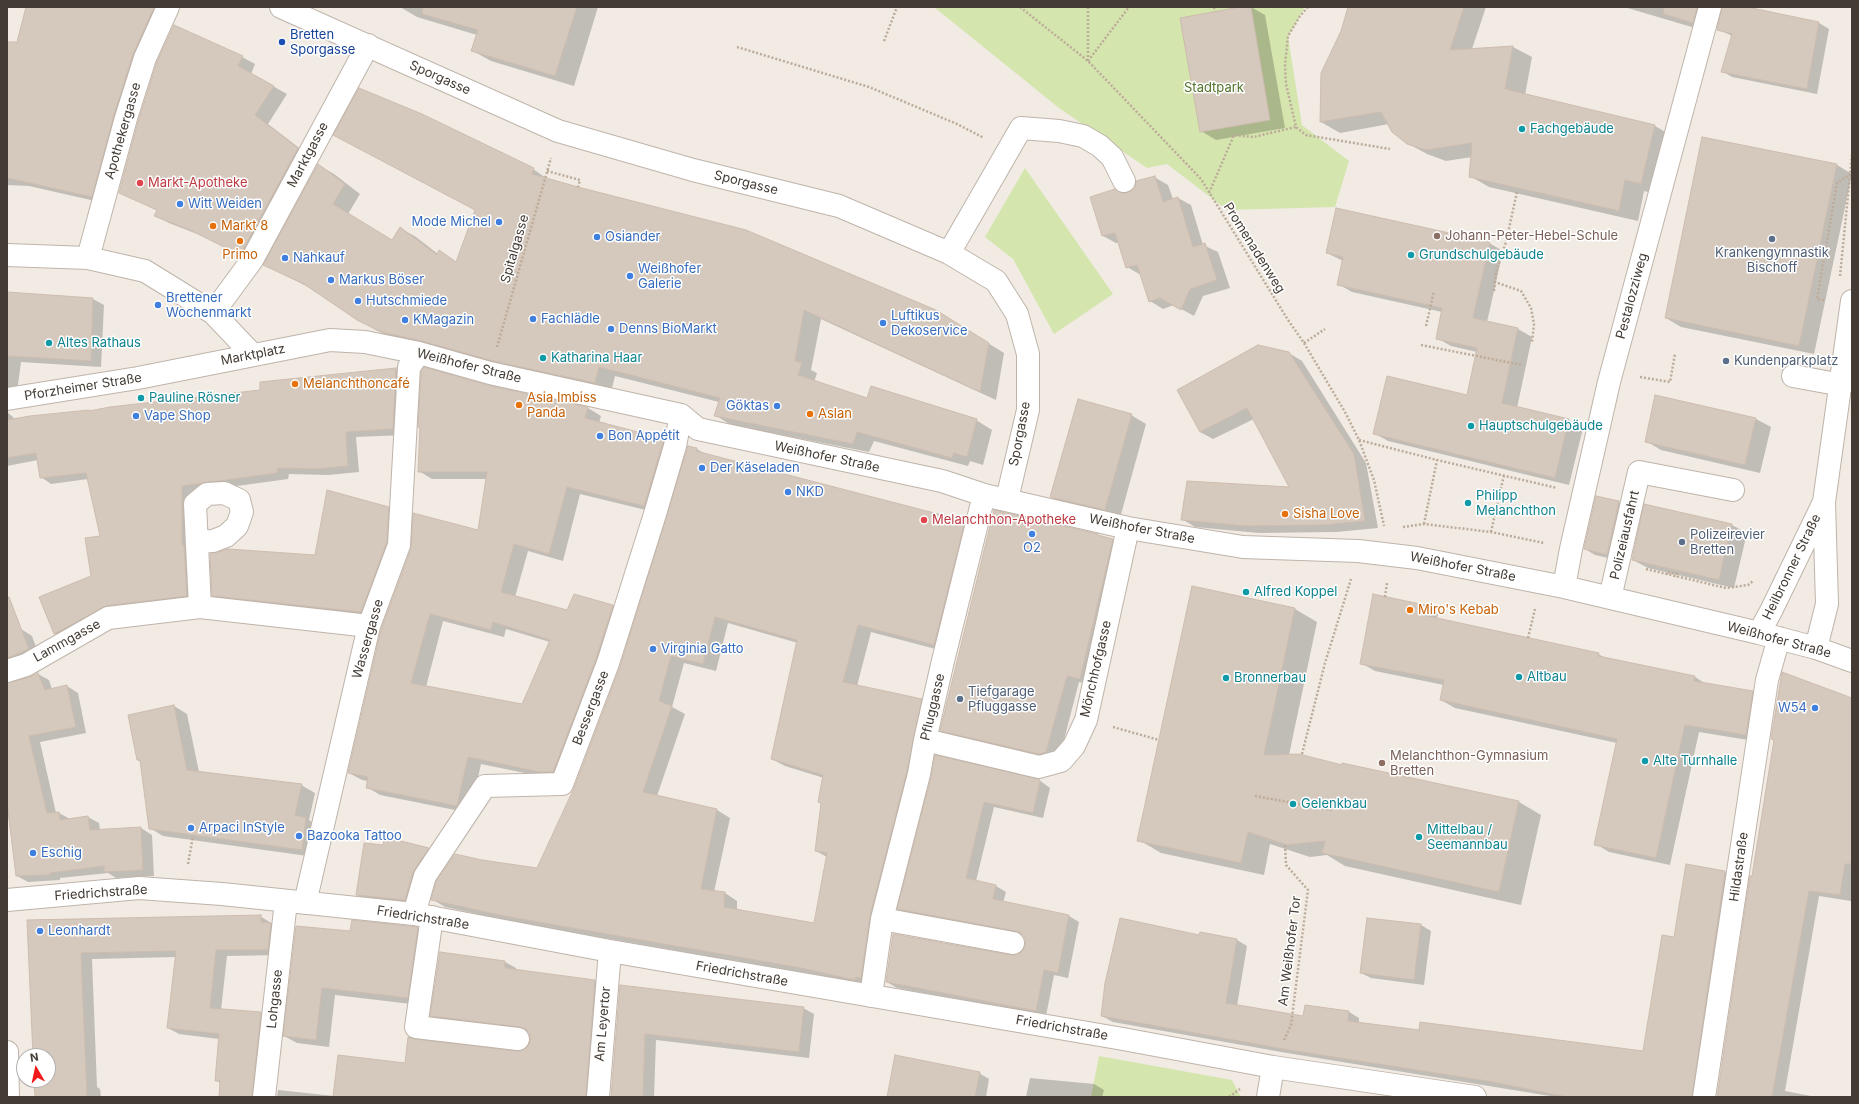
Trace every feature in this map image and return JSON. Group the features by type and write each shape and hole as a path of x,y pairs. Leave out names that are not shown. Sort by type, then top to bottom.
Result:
{"street":[{"name":"Apothekergasse","path":"88,258 126,118 145,58 168,7"},
{"name":"Sporgasse","path":"282,7 558,131 693,170 839,206 949,253 996,281 1017,314 1028,354 1028,410 1007,499"},
{"name":"Pestalozziweg","path":"1564,588 1571,549 1612,372 1710,7"},
{"name":"Marktgasse","path":"213,313 249,266 368,45"},
{"path":"949,253 1022,128 1059,131 1083,136 1100,146 1112,157 1124,181"},
{"path":"7,255 88,258 145,271 213,313 253,355"},
{"name":"Heilbronner Straße","path":"1816,648 1827,604 1824,502 1842,385 1852,300"},
{"name":"Marktplatz","path":"158,374 330,340 347,340"},
{"name":"Weißhofer Straße","path":"347,340 419,353 490,372 681,415 698,429 942,481 984,495 1007,499 1128,528 1244,547 1390,563 1564,588 1769,636 1816,648 1852,661"},
{"name":"Wassergasse","path":"295,902 369,626 399,545 409,367 419,353"},
{"name":"Pforzheimer Straße","path":"7,399 158,374"},
{"path":"1793,376 1842,385"},
{"name":"Bessergasse","path":"423,916 425,876 485,786 562,784 608,663 655,514 681,415"},
{"name":"Polizeiausfahrt","path":"1610,598 1639,472 1733,490"},
{"name":"Pfluggasse","path":"871,996 882,919 919,774 932,733 947,670 984,495"},
{"name":"Heilbronner Straße","path":"1769,636 1772,611 1824,502"},
{"name":"Mönchhofgasse","path":"932,733 1040,767 1061,761 1074,746 1086,720 1128,528"},
{"path":"197,542 200,607"},
{"name":"Lammgasse","path":"7,671 26,665 108,618 200,607 369,626"},
{"name":"Hildastraße","path":"1704,1097 1767,680 1769,636"},
{"name":"Friedrichstraße","path":"7,900 139,888 183,890 423,916 610,951 1273,1066 1475,1097"},
{"name":"Lohgasse","path":"264,1097 295,902"},
{"path":"423,916 416,1027 518,1039"},
{"path":"882,919 1014,943"},
{"name":"Am Leyertor","path":"598,1097 610,951"},
{"path":"7,1052 8,1097"},
{"path":"1268,1097 1273,1066"}],"path":[{"path":"884,41 897,7"},
{"name":"Promenadenweg","path":"1020,7 1088,61 1200,179 1304,343 1359,440 1374,480 1390,563"},
{"path":"1088,7 1088,61"},
{"path":"1088,61 1129,7"},
{"path":"1214,7 1215,11"},
{"path":"1308,7 1300,16 1288,36 1284,65 1286,84 1296,127 1306,135 1390,149"},
{"path":"737,47 869,88 957,124 1008,151"},
{"path":"1209,193 1234,135 1253,137 1296,127"},
{"name":"Spitalgasse","path":"490,372 558,131"},
{"path":"1839,280 1852,156"},
{"path":"547,171 580,180 578,187"},
{"path":"1818,290 1837,182 1850,174"},
{"path":"1494,291 1496,272 1506,242 1517,192"},
{"path":"1819,251 1825,253"},
{"path":"1495,282 1521,290 1531,308 1534,324 1532,342"},
{"path":"1426,326 1434,291"},
{"path":"1304,343 1325,329"},
{"path":"1421,345 1522,365"},
{"path":"1612,372 1670,382 1675,354"},
{"path":"1359,440 1563,490"},
{"path":"1437,460 1424,524 1491,532 1571,549"},
{"path":"1491,532 1504,475"},
{"path":"1384,597 1390,563"},
{"path":"1676,577 1677,574 1673,571 1667,572 1666,575 1726,588 1748,585 1754,580"},
{"path":"1302,754 1325,663 1352,576"},
{"path":"1528,638 1536,605"},
{"path":"1086,720 1159,740"},
{"path":"1255,796 1332,810"},
{"name":"Am Weißhofer Tor","path":"1273,1066 1290,1026 1308,890 1286,865 1285,844"}],"green space":[{"name":"Stadtpark","path":"934,7 1305,7 1288,37 1302,125 1349,161 1335,207 1227,210 1167,164 1147,168 1059,108"},
{"path":"1025,168 1113,294 1054,334 1013,259 985,237"},
{"path":"1099,1056 1232,1080 1241,1097 1091,1097"}],"building":[{"path":"26,7 154,7 133,54 114,115 92,197 7,178 7,42 17,42"},
{"path":"423,7 577,7 555,76 471,51 478,30 422,14"},
{"path":"1240,7 1251,7 1270,120 1200,132 1180,18"},
{"name":"Fachgebäude","path":"1348,7 1464,7 1450,50 1513,46 1505,89 1655,125 1641,184 1625,180 1619,211 1469,177 1472,143 1426,150 1407,144 1392,132 1381,112 1320,122 1321,73 1341,31"},
{"path":"1664,7 1697,7 1693,23 1663,14"},
{"path":"1722,7 1747,7 1819,22 1807,89 1721,72 1732,34 1717,30"},
{"path":"174,25 243,56 238,66 274,86 255,115 298,148 240,255 190,230 154,216 157,210 119,193 138,122 157,62"},
{"path":"359,88 422,114 534,168 532,174 746,230 936,310 989,343 980,392 804,310 795,361 802,363 798,375 867,398 871,386 977,419 967,457 954,453 952,458 857,432 853,444 714,416 720,398 599,367 595,383 493,361 422,341 381,332 357,320 304,284 263,265 318,164 345,184 333,204 392,240 400,227 437,255 439,250 456,262 475,210 333,135"},
{"path":"1702,137 1837,164 1799,346 1665,318"},
{"path":"1155,176 1163,202 1178,197 1193,247 1205,243 1217,280 1190,289 1181,310 1160,298 1149,302 1137,265 1126,268 1115,233 1102,236 1090,197 1115,189 1123,193 1129,192 1135,188 1136,181"},
{"path":"1336,208 1490,242 1473,318 1518,328 1502,403 1569,419 1555,478 1373,434 1387,376 1467,395 1477,348 1436,339 1442,308 1337,285 1343,257 1326,253"},
{"name":"Altes Rathaus","path":"7,292 93,298 91,361 7,356"},
{"path":"1258,345 1289,352 1354,454 1365,521 1323,525 1246,526 1181,520 1187,481 1289,487 1247,408 1200,432 1177,390"},
{"path":"424,367 487,385 588,407 585,418 664,439 644,506 567,487 549,554 514,544 501,592 567,610 574,594 613,605 596,659 553,772 539,772 468,757 457,806 366,788 368,777 348,773 381,630 411,549 413,513 478,530 487,472 418,472 420,427 418,427 421,371","holes":["430,614 491,630 493,622 550,640 522,704 411,683"]},
{"path":"396,368 393,429 346,432 348,466 316,469 278,468 277,473 182,486 182,545 184,545 187,596 106,606 54,634 39,597 91,576 85,538 100,536 86,473 40,478 36,453 7,458 7,420 30,416 89,411 110,407 260,390 260,382"},
{"path":"1655,395 1756,418 1745,465 1645,442"},
{"path":"1078,399 1132,414 1105,510 1050,497"},
{"path":"688,446 697,448 696,451 965,521 934,645 858,625 843,682 922,699 907,771 870,916 861,978 856,977 855,980 801,968 504,916 431,900 436,881 455,854 482,860 537,868 574,788 620,667","holes":["715,617 797,640 771,759 823,775 818,802 821,803 815,851 827,853 814,923 724,907 725,892 701,889 717,809 643,792 672,706 659,701 671,656 703,664"]},
{"path":"327,490 389,507 387,542 361,612 212,596 210,554 228,549 315,555"},
{"path":"1596,496 1619,501 1607,555 1584,549"},
{"name":"Polizeirevier Bretten","path":"1644,504 1732,524 1719,580 1632,560"},
{"path":"994,510 1098,534 1113,539 1080,679 1067,676 1046,752 1039,754 940,731"},
{"path":"1192,586 1295,608 1264,755 1299,754 1342,765 1342,763 1519,801 1499,892 1322,853 1325,841 1287,845 1248,832 1241,863 1137,841"},
{"path":"1373,594 1425,605 1423,615 1599,653 1598,656 1695,676 1694,681 1753,691 1746,735 1685,725 1656,858 1594,845 1617,739 1440,700 1444,680 1360,664"},
{"path":"7,597 9,597 29,649 7,658"},
{"path":"1782,672 1852,698 1852,864 1845,864 1840,895 1809,891 1772,1097 1717,1097 1750,876 1752,876 1774,740 1771,739"},
{"path":"38,673 45,690 67,685 76,727 29,736 47,813 59,812 60,820 88,816 90,830 141,827 143,870 104,872 104,866 50,873 50,875 16,876 7,803 7,683 30,677"},
{"path":"174,705 187,770 302,784 295,815 306,818 302,850 149,829 140,760 137,760 128,715"},
{"path":"935,755 1039,779 1040,781 1033,813 984,802 966,878 996,885 993,899 1069,915 1058,973 1044,970 1036,1011 886,982 893,934 1011,955 1018,955 1025,946 1025,938 1021,933 1015,931 897,909 931,777"},
{"path":"385,837 429,848 413,872 405,900 356,895 364,843 383,845"},
{"path":"1686,864 1725,871 1692,1097 1567,1097 1487,1081 1289,1050 1101,1016 1105,983 1120,918 1199,935 1200,932 1237,939 1226,1003 1303,1016 1305,1005 1349,1011 1348,1021 1419,1030 1420,1022 1643,1051 1662,935 1674,937"},
{"path":"261,915 261,922 271,923 268,950 216,950 210,1008 261,1012 252,1097 219,1097 220,1081 215,1081 219,1034 167,1028 176,951 81,953 87,1097 35,1097 34,1088 56,1088 56,1048 33,1048 27,920"},
{"path":"1367,918 1421,924 1414,980 1360,973"},
{"path":"352,920 418,927 408,998 322,988 316,1040 283,1036 296,926 350,931"},
{"path":"440,952 505,961 505,968 595,980 586,1097 333,1097 338,1055 405,1063 408,1037 517,1051 523,1050 528,1046 530,1034 526,1029 520,1027 430,1016"},
{"path":"620,985 804,1007 799,1052 645,1034 643,1097 611,1097"},
{"path":"895,1055 980,1072 975,1097 887,1097"}],"place":[{"name":"Bretten Sporgasse","path":"282,42"},
{"name":"Fachgebäude","path":"1522,129"},
{"name":"Markt-Apotheke","path":"140,183"},
{"name":"Witt Weiden","path":"180,204"},
{"name":"Mode Michel","path":"499,222"},
{"name":"Markt 8","path":"213,226"},
{"name":"Johann-Peter-Hebel-Schule","path":"1437,236"},
{"name":"Osiander","path":"597,237"},
{"name":"Krankengymnastik Bischoff","path":"1772,239"},
{"name":"Primo","path":"240,241"},
{"name":"Grundschulgebäude","path":"1411,255"},
{"name":"Nahkauf","path":"285,258"},
{"name":"Weißhofer Galerie","path":"630,276"},
{"name":"Markus Böser","path":"331,280"},
{"name":"Hutschmiede","path":"358,301"},
{"name":"Brettener Wochenmarkt","path":"158,305"},
{"name":"Fachlädle","path":"533,319"},
{"name":"KMagazin","path":"405,320"},
{"name":"Luftikus Dekoservice","path":"883,323"},
{"name":"Denns BioMarkt","path":"611,329"},
{"name":"Altes Rathaus","path":"49,343"},
{"name":"Katharina Haar","path":"543,358"},
{"name":"Kundenparkplatz","path":"1726,361"},
{"name":"Melanchthoncafé","path":"295,384"},
{"name":"Pauline Rösner","path":"141,398"},
{"name":"Asia Imbiss Panda","path":"519,405"},
{"name":"Göktas","path":"777,406"},
{"name":"Aslan","path":"810,414"},
{"name":"Vape Shop","path":"136,416"},
{"name":"Hauptschulgebäude","path":"1471,426"},
{"name":"Bon Appétit","path":"600,436"},
{"name":"Der Käseladen","path":"702,468"},
{"name":"NKD","path":"788,492"},
{"name":"Philipp Melanchthon","path":"1468,503"},
{"name":"Sisha Love","path":"1285,514"},
{"name":"Melanchthon-Apotheke","path":"924,520"},
{"name":"O2","path":"1032,534"},
{"name":"Polizeirevier Bretten","path":"1682,542"},
{"name":"Alfred Koppel","path":"1246,592"},
{"name":"Miro's Kebab","path":"1410,610"},
{"name":"Virginia Gatto","path":"653,649"},
{"name":"Altbau","path":"1519,677"},
{"name":"Bronnerbau","path":"1226,678"},
{"name":"Tiefgarage Pfluggasse","path":"960,699"},
{"name":"W54","path":"1815,708"},
{"name":"Alte Turnhalle","path":"1645,761"},
{"name":"Melanchthon-Gymnasium Bretten","path":"1382,763"},
{"name":"Gelenkbau","path":"1293,804"},
{"name":"Arpaci InStyle","path":"191,828"},
{"name":"Bazooka Tattoo","path":"299,836"},
{"name":"Mittelbau / Seemannbau","path":"1419,837"},
{"name":"Eschig","path":"33,853"},
{"name":"Leonhardt","path":"40,931"}]}
